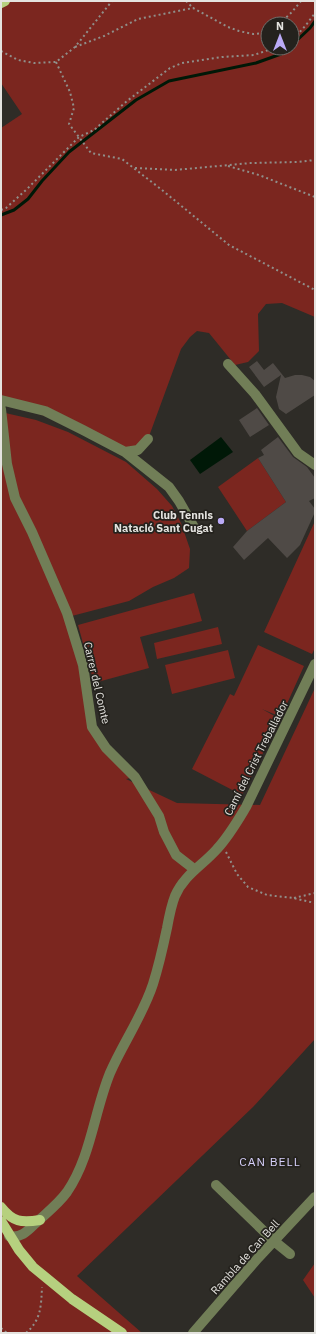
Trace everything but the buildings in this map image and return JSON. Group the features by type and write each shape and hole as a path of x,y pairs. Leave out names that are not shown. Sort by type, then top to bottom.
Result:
{"main road":[{"path":"1,3 5,1"},
{"path":"1,1207 10,1216 18,1221 27,1222 40,1220"},
{"path":"10,1236 15,1230 40,1220"},
{"path":"1,1221 19,1250 33,1267 72,1299 122,1333"}],"street":[{"path":"228,364 255,394 298,453 315,465"},
{"path":"1,400 45,411 125,452 169,488 179,501 194,529"},
{"name":"Carrer del Comte","path":"1,409 7,464 15,498 32,532 67,613 83,666 92,726 106,748 135,777 158,816 164,832 176,855 194,869"},
{"path":"125,452 138,450 148,439"},
{"name":"Camí del Crist Treballador","path":"23,1235 57,1206 68,1192 85,1154 107,1082 116,1061 140,1016 152,986 160,961 174,896 181,884 194,869 208,859 233,830 246,807 315,664"},
{"path":"216,1185 274,1241 290,1254"},
{"name":"Rambla de Can Bell","path":"193,1333 274,1241 315,1198"},
{"path":"10,1236 14,1237 23,1235"},
{"path":"19,1250 23,1235"}],"path":[{"path":"1,51 18,60 34,63 56,62 75,47 112,1"},
{"path":"186,1 193,8 228,27 253,34 260,33"},
{"path":"288,16 301,1"},
{"path":"75,47 104,36 138,20 193,8"},
{"path":"300,32 315,12"},
{"path":"1,210 6,208 27,189 79,137 94,130 170,68 182,63 222,57 254,55 260,53"},
{"path":"56,62 70,92 74,108 69,124 91,152 122,160 162,190 229,245 315,290"},
{"path":"134,168 175,170 251,163 315,160"},
{"path":"227,166 259,175 315,196"},
{"path":"222,844 237,874 248,887 267,895 293,898 315,903"},
{"path":"293,898 315,893"},
{"path":"26,1333 34,1325 41,1308 43,1275"},
{"path":"1,1328 2,1331 7,1333"}],"shaded area":[{"path":"6,1 315,1 315,317 282,303 266,304 258,314 259,351 248,362 235,365 209,333 197,331 190,337 181,349 148,439 125,452 83,430 1,400 1,128 22,114 1,83 1,4"},
{"path":"1,412 36,420 68,432 126,462 157,489 172,506 181,523 190,549 189,568 174,578 153,587 129,601 68,617 92,727 135,777 126,779 177,803 260,805 315,688 315,1039 253,1107 77,1276 142,1333 1,1333"},
{"path":"221,437 233,452 200,474 190,460"},
{"path":"258,458 286,502 247,531 218,487"},
{"path":"315,521 315,648 312,654 264,632"},
{"path":"194,593 202,621 140,637 149,668 94,683 78,625"},
{"path":"218,627 222,644 157,659 154,643"},
{"path":"258,645 304,666 281,717 262,709 280,719 242,795 192,769 230,694 234,696"},
{"path":"228,650 235,678 172,694 165,665"},
{"path":"315,1263 315,1298 303,1280"}],"waterway":[{"path":"300,37 315,21"},
{"path":"1,215 14,210 28,199 42,181 69,152 136,100 169,81 256,63 275,56"}],"place":[{"name":"Club Tennis Natació Sant Cugat","path":"221,521"}],"district":[{"name":"CAN BELL","path":"270,1161"}]}
